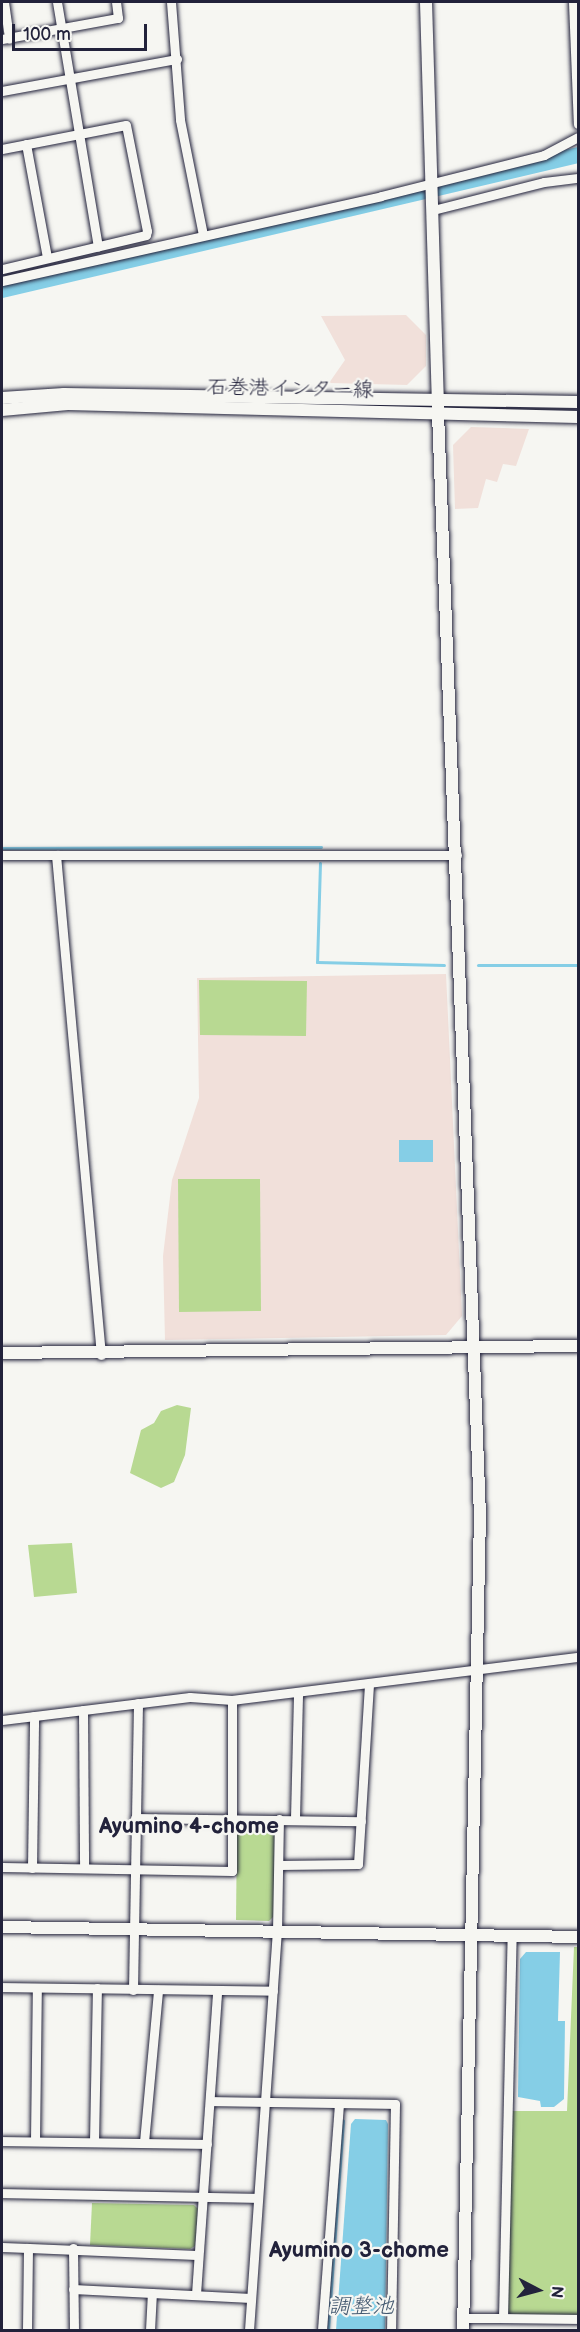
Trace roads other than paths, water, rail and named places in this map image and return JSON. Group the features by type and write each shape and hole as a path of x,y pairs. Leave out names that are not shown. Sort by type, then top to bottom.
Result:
{"street":[{"path":"4,2 5,39 118,18 116,2"},
{"path":"57,2 76,134 98,247"},
{"path":"171,2 180,120 203,235"},
{"path":"426,2 437,398 475,1346 480,1525 463,2324 503,2318 579,2319"},
{"path":"573,2 579,124"},
{"path":"2,91 177,59"},
{"path":"2,148 126,125 147,231 146,235 2,269"},
{"path":"2,281 432,183 544,154 579,138"},
{"path":"26,144 47,257"},
{"path":"432,208 544,182 579,178"},
{"name":"石巻港インター線","path":"2,398 64,394 579,402"},
{"name":"石巻港インター線","path":"2,410 68,404 579,417"},
{"path":"2,855 456,855"},
{"path":"56,855 101,1355"},
{"path":"2,1353 101,1355 475,1346 579,1346"},
{"path":"2,1720 190,1697 232,1700 579,1657"},
{"path":"279,1865 355,1867 361,1821 369,1684"},
{"path":"295,1818 298,1692"},
{"path":"2,1867 232,1871 232,1700"},
{"path":"133,1990 138,1703"},
{"path":"83,1710 84,1868"},
{"path":"32,1868 34,1716"},
{"path":"135,1818 295,1818 361,1821"},
{"path":"249,2331 277,1932 279,1819"},
{"path":"2,1927 579,1937"},
{"path":"503,2318 512,1936"},
{"path":"2,1987 273,1991"},
{"path":"35,2141 37,1988"},
{"path":"94,2142 97,1988"},
{"path":"144,2142 158,1990"},
{"path":"196,2294 218,1991"},
{"path":"210,2101 395,2104 391,2331"},
{"path":"322,2331 339,2104"},
{"path":"2,2141 207,2144"},
{"path":"2,2193 258,2198"},
{"path":"2,2247 73,2248 198,2255"},
{"path":"27,2331 28,2248"},
{"path":"73,2248 74,2331"},
{"path":"73,2289 251,2298"},
{"path":"150,2331 152,2293"}],"water":[{"path":"399,1140 433,1140 433,1162 399,1162"},
{"path":"526,1952 560,1952 558,2021 565,2021 564,2099 554,2107 541,2107 540,2101 518,2097 520,1959"},
{"name":"調整池","path":"355,2119 386,2120 388,2124 385,2330 336,2330 351,2124"}],"waterway":[{"path":"2,290 578,155"},
{"path":"2,848 321,847"},
{"path":"320,863 317,962 444,965"},
{"path":"478,965 578,965"},
{"path":"328,2330 343,2121"}],"district":[{"name":"Ayumino 4-chome","path":"189,1827"},
{"name":"Ayumino 3-chome","path":"359,2251"}]}
